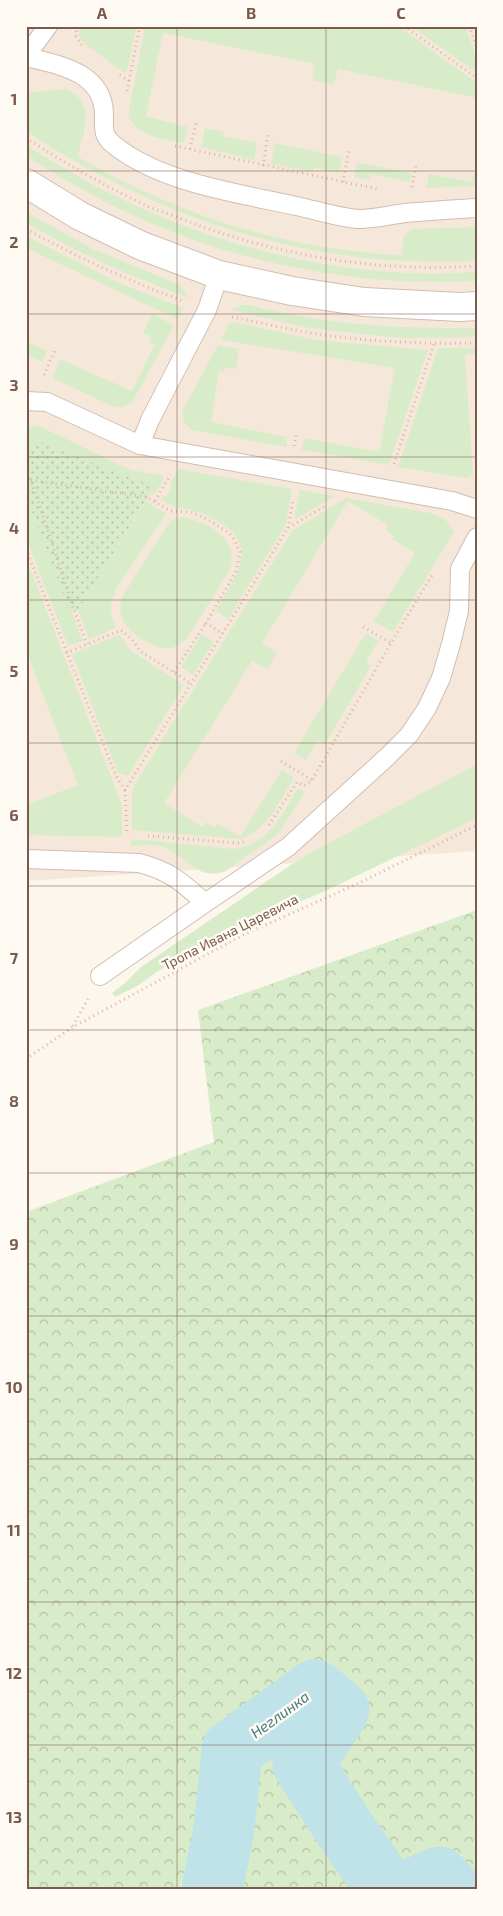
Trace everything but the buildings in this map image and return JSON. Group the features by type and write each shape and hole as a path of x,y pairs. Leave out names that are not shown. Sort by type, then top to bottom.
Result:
{"street":[{"path":"26,183 80,216 142,246 219,275 292,291 364,302 469,307"}],"lane":[{"path":"48,26 26,57 66,67 86,78 100,94 104,112 103,130 106,138 147,165 196,184 360,219 404,213 477,208"},
{"path":"140,445 150,420 208,310 219,275"},
{"path":"26,401 48,402 140,445 361,484 452,502 477,509"},
{"path":"100,976 288,847 387,757 408,735 427,708 441,678 452,644 459,612 460,569 477,537"},
{"path":"26,859 140,862 174,876 205,903"}],"path":[{"path":"77,26 76,36 84,48"},
{"path":"126,97 140,26"},
{"path":"404,26 477,78"},
{"path":"469,26 477,48"},
{"path":"114,70 129,81"},
{"path":"190,149 197,120"},
{"path":"264,166 268,134"},
{"path":"26,138 75,170 142,204 205,228 267,247 330,258 395,266 456,268 477,266"},
{"path":"171,145 384,190"},
{"path":"343,182 349,151"},
{"path":"411,193 416,165"},
{"path":"225,324 232,317"},
{"path":"392,469 434,344"},
{"path":"43,378 56,348"},
{"path":"293,452 296,432"},
{"path":"26,476 31,480 146,498 171,511 191,512 209,520 230,534 236,541 240,552 236,572 174,672"},
{"path":"31,480 87,644"},
{"path":"124,790 288,528 361,484"},
{"path":"26,549 116,776 124,790 127,840"},
{"path":"264,832 297,782 304,786 312,780 391,642 436,569"},
{"path":"206,623 223,634"},
{"path":"363,627 391,642"},
{"path":"66,653 120,630 132,639 140,651 192,684"},
{"path":"281,761 312,780"},
{"name":"Тропа Ивана Царевича","path":"26,1059 73,1027 243,935 357,884 477,825"},
{"path":"127,834 136,835"},
{"path":"146,835 238,843 251,840"},
{"path":"73,1027 100,976"}],"shaded area":[{"path":"26,26 477,26 477,851 26,881"}],"green space":[{"path":"80,26 137,26 126,74 85,44 79,35"},
{"path":"145,26 398,26 477,83 477,98 338,69 334,85 312,80 315,64 163,33 146,116 187,127 184,143 168,140 152,136 138,129 128,116"},
{"path":"411,26 465,26 477,59 477,73"},
{"path":"65,89 82,102 85,110 85,128 78,157 138,189 200,215 296,242 366,253 402,255 406,233 413,229 477,227 477,261 416,261 356,257 298,247 241,233 185,214 131,190 78,163 26,131 26,93"},
{"path":"205,128 224,132 223,136 257,143 254,160 201,147"},
{"path":"275,143 342,157 339,173 314,167 313,172 271,164"},
{"path":"26,145 77,176 130,203 185,226 241,245 299,259 358,269 417,273 477,272 477,281 397,281 356,277 275,263 235,253 160,227 108,203 26,156"},
{"path":"477,160 477,186 426,188 429,174 472,182"},
{"path":"357,162 411,173 410,182 370,174 369,180 354,177"},
{"path":"26,212 93,249 180,285 189,298 86,255 46,234 26,222"},
{"path":"26,236 119,283 183,308 177,319 26,248"},
{"path":"241,305 305,317 362,324 419,328 477,328 477,337 402,338 310,328 231,310"},
{"path":"152,314 174,325 133,401 128,405 123,407 112,406 53,378 60,359 132,391 155,344 149,342 151,337 143,333"},
{"path":"234,322 316,340 428,350 389,465 302,450 304,438 379,452 395,368 221,340 228,325"},
{"path":"26,341 47,351 42,362 26,354"},
{"path":"218,345 239,349 236,369 226,367 224,372 219,371 211,422 287,437 286,447 192,430 184,423 182,412"},
{"path":"438,348 477,348 477,354 465,355 473,474 468,478 398,467"},
{"path":"39,426 131,470 161,475 164,478 154,495 150,494 154,488 26,460 26,429"},
{"path":"38,441 154,487 78,610 70,611 26,496 26,460"},
{"path":"179,469 292,489 286,525 228,619 216,611 240,565 242,553 239,542 232,532 218,522 191,510 174,507 161,499 163,496 166,497 172,487 170,485"},
{"path":"300,490 335,496 294,520"},
{"path":"26,496 83,641 68,646 26,538"},
{"path":"346,498 431,513 445,519 454,532 393,632 374,621 415,553 392,539 394,535 385,530 388,525 348,501 262,643 277,653 267,669 252,661 164,803 203,827 206,822 214,828 218,823 240,837 282,770 294,778 278,805 259,829 241,839 132,830 132,790 135,784 292,531"},
{"path":"146,501 166,514 117,587 112,599 111,608 116,628 89,639 78,610"},
{"path":"183,517 203,523 220,534 230,549 232,559 230,570 187,638 175,647 166,648 148,642 126,626 120,612 121,603 122,597 165,529 172,520"},
{"path":"26,558 122,805 122,837 26,835 26,805 78,785 26,651"},
{"path":"366,633 378,641 366,662 371,666 325,744 318,740 306,760 294,753"},
{"path":"202,634 214,642 193,675 181,667"},
{"path":"119,635 130,650 184,685 128,776 118,773 72,654"},
{"path":"477,764 477,818 323,892 234,930 158,971 139,985 115,997 112,993 141,967 310,853"},
{"path":"298,788 305,792 279,833 226,871 207,873 199,870 163,847 152,845 131,846 132,839 234,849 247,845 274,827"},
{"path":"477,910 477,1890 26,1890 26,1212 214,1142 198,1010"}],"waterway":[{"name":"Неглинка","path":"212,1890 224,1829 232,1750 315,1690 339,1710 303,1764 387,1890"},
{"name":"Неглинка","path":"410,1890 439,1877 451,1890"}]}
